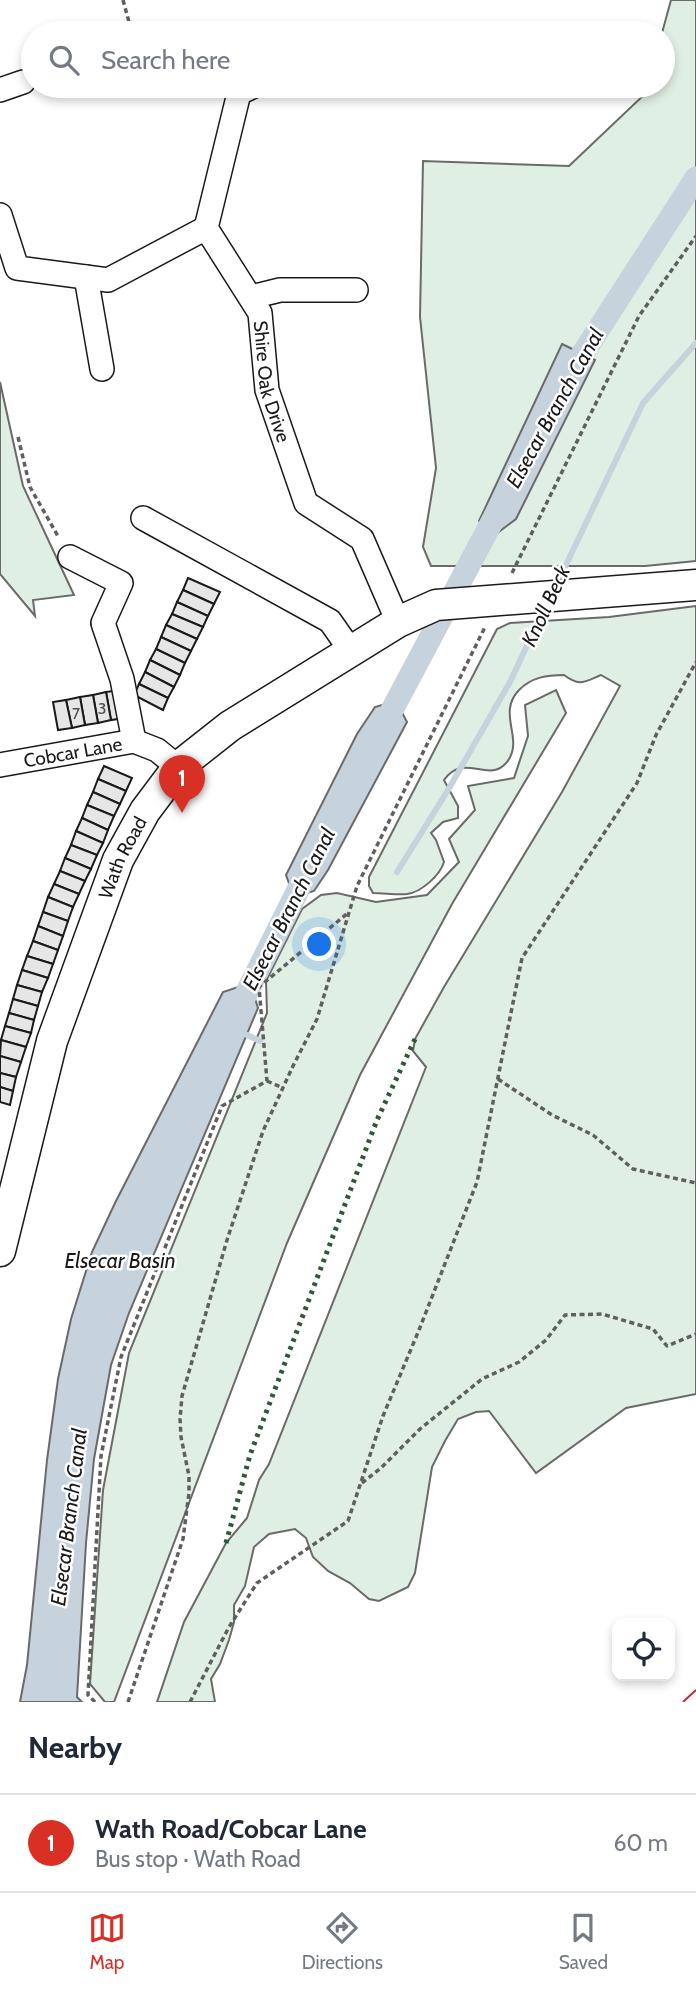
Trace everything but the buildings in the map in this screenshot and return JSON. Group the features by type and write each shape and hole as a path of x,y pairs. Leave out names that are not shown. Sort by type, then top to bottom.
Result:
{"main road":[{"name":"Wath Road","path":"0,1251 52,1041 118,860 145,811 178,767 230,726 398,622 436,605 696,585"}],"street":[{"path":"0,90 21,83"},
{"path":"0,215 17,268 108,281 206,228 238,98"},
{"name":"Shire Oak Drive","path":"206,228 260,313 267,390 306,503 362,539 398,622"},
{"path":"86,277 102,369"},
{"path":"251,297 280,290 356,290"},
{"path":"143,518 330,621 351,651"},
{"path":"70,557 121,583 103,623 122,679 134,741"},
{"name":"Cobcar Lane","path":"0,765 134,741 157,750 178,767"}],"path":[{"path":"123,0 129,21"},
{"path":"128,1702 186,1526 188,1476 181,1437 182,1396 227,1240 263,1131 317,1019 357,886 501,600 639,316 696,236"},
{"path":"18,437 30,487 70,557"},
{"path":"190,1702 229,1627 257,1583 348,1521 383,1416 477,1182 522,958 637,783 656,735 696,662"},
{"path":"267,1081 259,987 349,911"},
{"path":"498,1079 552,1115 593,1135 633,1169 696,1183"},
{"path":"267,1081 283,1088"},
{"path":"95,1702 88,1695 101,1456 121,1357 222,1106 267,1081"},
{"path":"362,1483 420,1429 482,1379 519,1362 545,1340 565,1315 602,1314 653,1329 667,1346 696,1334"}],"green space":[{"path":"671,0 696,0 696,561 645,566 431,566 423,547 436,468 420,317 423,161 569,166 641,98 675,98 675,21 665,21"},
{"path":"0,382 23,486 74,595 33,600 35,616 0,574"},
{"path":"696,606 696,1394 626,1408 536,1473 489,1411 476,1412 458,1419 432,1467 415,1573 408,1587 379,1601 369,1599 350,1583 328,1571 313,1557 306,1538 295,1529 269,1534 254,1547 245,1586 234,1605 234,1622 229,1640 211,1679 215,1702 157,1702 184,1622 226,1543 247,1518 259,1480 269,1464 426,1067 413,1051 415,1039 562,792 620,686 601,675 582,682 564,675 546,676 524,686 513,699 510,708 513,744 507,762 492,770 460,768 444,780 458,806 458,818 443,822 431,833 444,862 439,872 430,882 407,894 373,893 369,886 369,877 497,629 510,623 609,617"},
{"path":"556,690 566,713 452,904 360,1075 287,1243 114,1702 105,1702 90,1684 103,1490 129,1353 267,1013 266,981 302,909 321,895 337,893 376,902 427,895 459,862 449,839 475,810 468,786 514,778 528,736 525,705"}],"water":[{"path":"562,344 595,360 516,519 496,534 479,521"},
{"path":"396,701 407,722 328,870 314,891 294,897 286,875 357,734 375,707"},
{"name":"Elsecar Basin","path":"250,983 258,1008 129,1313 111,1365 94,1459 86,1543 77,1697 82,1702 20,1702 27,1665 47,1460 58,1379 71,1319 92,1252 223,992"}],"waterway":[{"name":"Elsecar Branch Canal","path":"567,381 696,178"},
{"name":"Knoll Beck","path":"556,586 643,403 696,343"},
{"name":"Elsecar Branch Canal","path":"383,727 503,501"},
{"name":"Knoll Beck","path":"397,872 510,682 546,605"},
{"name":"Elsecar Branch Canal","path":"238,1010 307,872"},
{"path":"247,1035 260,1041"}],"hedge":[{"path":"226,1543 250,1455 377,1120 415,1039"}],"power":[{"path":"683,1702 696,1690"}],"place":[{"name":"Wath Road/Cobcar Lane","path":"182,813"}]}
